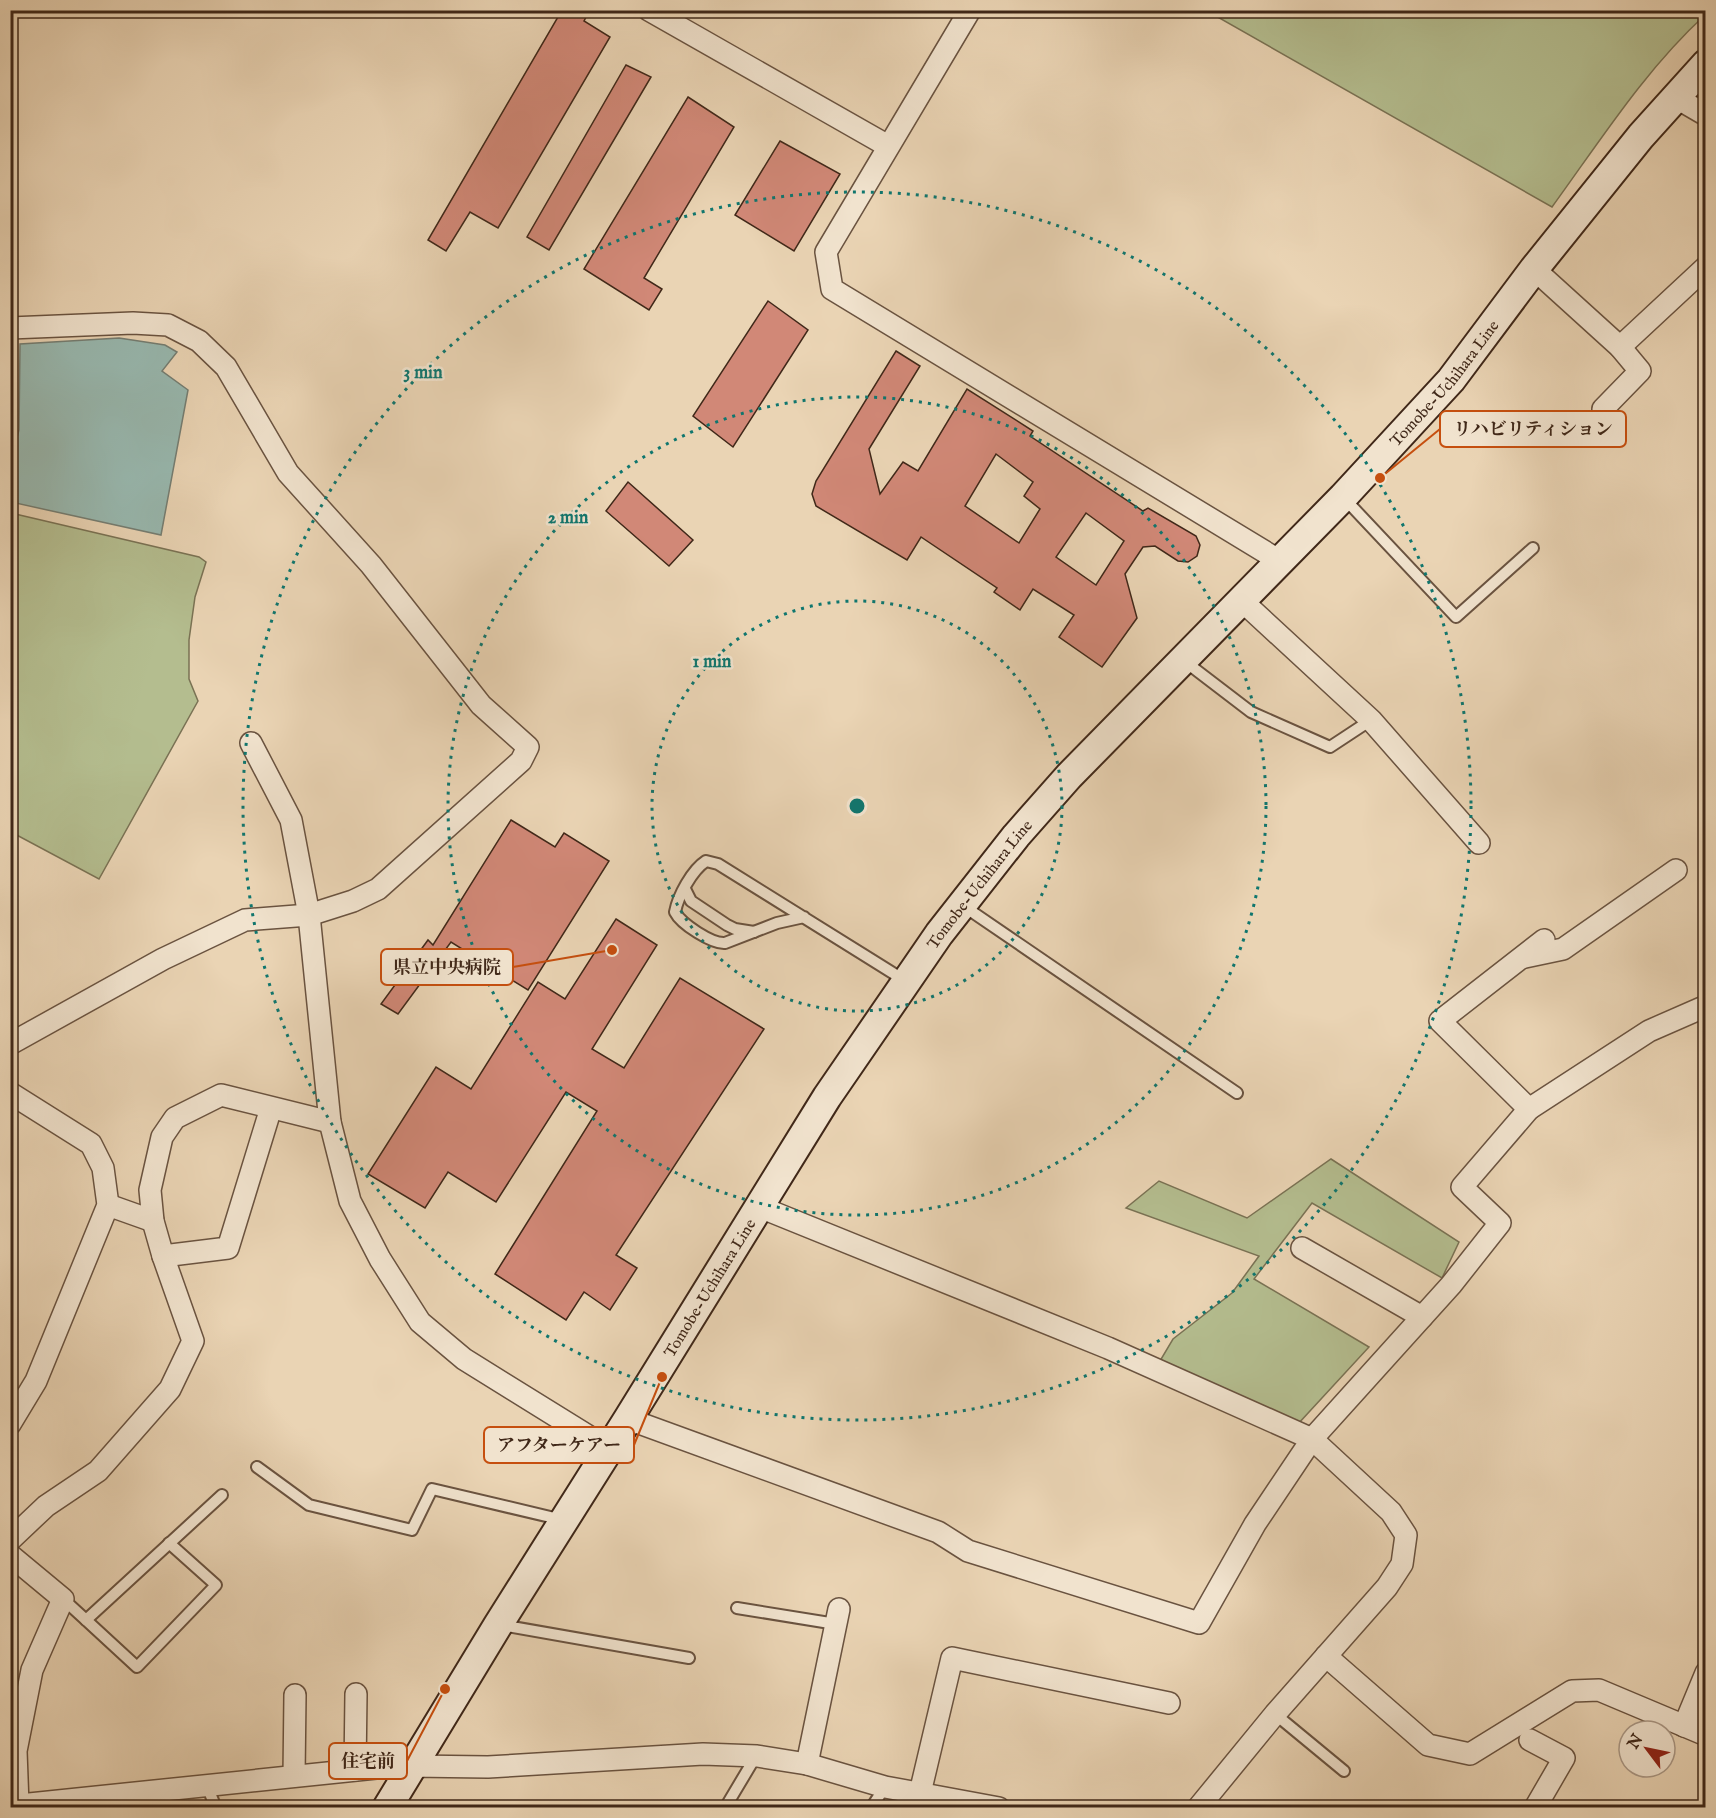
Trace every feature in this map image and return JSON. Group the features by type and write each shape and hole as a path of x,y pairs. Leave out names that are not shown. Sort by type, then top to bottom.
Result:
{"main road":[{"name":"Tomobe-Uchihara Line","path":"387,1808 498,1625 827,1097 905,981 962,905 1016,836 1069,776 1343,497 1451,380 1534,269 1641,136 1706,64"}],"street":[{"path":"649,10 888,146"},
{"path":"970,10 826,252 832,289 1280,561"},
{"path":"1675,97 1706,115"},
{"path":"1620,347 1706,267"},
{"path":"1534,269 1620,347 1640,371 1604,409"},
{"path":"10,327 156,324 168,325 199,341 226,367 288,473 371,565 481,705 528,747 521,760 378,890 309,915 245,920 163,959 10,1044"},
{"path":"1241,600 1371,720 1479,843"},
{"path":"251,743 291,820 309,915 330,1122 350,1201 380,1259 420,1322 464,1359 609,1449"},
{"path":"1522,957 1563,949 1676,870"},
{"path":"1529,1109 1440,1021 1544,940"},
{"path":"628,1419 938,1532 968,1551 1199,1623 1255,1524 1312,1440 1450,1285 1500,1223 1462,1187 1529,1109 1649,1030 1706,1006"},
{"path":"10,1093 91,1144 103,1168 108,1205 36,1381 10,1424"},
{"path":"10,1540 46,1506 98,1471 170,1389 193,1341 153,1221 150,1190 162,1137 175,1118 221,1095 330,1122"},
{"path":"163,1256 228,1248 271,1108"},
{"path":"108,1205 153,1221"},
{"path":"760,1207 1108,1348 1312,1440 1391,1512 1406,1535 1402,1564 1387,1587 1275,1714 1198,1808"},
{"path":"1302,1248 1422,1317"},
{"path":"10,1555 63,1599 32,1670 16,1751 14,1805 355,1770 411,1766 488,1767 703,1754 757,1756 807,1764 885,1787 999,1808"},
{"path":"807,1764 837,1616"},
{"path":"1326,1656 1428,1745 1470,1754 1572,1691 1599,1690 1706,1735"},
{"path":"920,1793 952,1658 1169,1702"},
{"path":"1684,1726 1706,1673"},
{"path":"355,1770 356,1694"},
{"path":"294,1776 295,1695"},
{"path":"1530,1740 1564,1758 1535,1808"}],"lane":[{"path":"1343,497 1456,617 1533,548"},
{"path":"1183,659 1251,712 1330,747 1371,720"},
{"path":"804,917 777,923 725,943 716,944 679,919 675,912 677,904 700,865 706,861 712,862 804,917 905,981"},
{"path":"685,889 691,901 727,925 735,929 754,932"},
{"path":"962,905 1237,1093"},
{"path":"257,1467 309,1505 412,1530 432,1489 564,1521"},
{"path":"86,1620 222,1495"},
{"path":"63,1599 137,1667 216,1585 169,1543"},
{"path":"737,1608 837,1616"},
{"path":"498,1625 689,1658"},
{"path":"1275,1714 1344,1772"},
{"path":"725,1808 757,1756"},
{"path":"207,1785 216,1808"},
{"path":"871,1808 885,1787"}],"green space":[{"path":"1705,10 1705,15 1683,36 1643,83 1552,207 1207,11"},
{"path":"11,513 199,557 206,562 195,597 189,640 189,679 198,701 99,879 11,832"},
{"path":"1331,1159 1459,1242 1442,1278 1312,1203 1254,1279 1369,1347 1297,1425 1157,1366 1173,1339 1232,1293 1259,1256 1126,1208 1159,1181 1247,1218"}],"water":[{"path":"119,338 165,345 177,352 162,371 188,390 161,535 11,502 11,461 19,430 20,344"}],"building":[{"path":"562,10 590,10 584,21 610,37 498,228 470,212 446,251 428,240"},
{"path":"626,65 651,77 549,250 527,237"},
{"path":"688,97 734,127 644,278 662,289 649,310 584,269"},
{"path":"780,141 840,174 794,251 735,215"},
{"path":"768,301 808,330 733,447 693,416"},
{"path":"896,351 920,366 869,449 880,494 903,462 918,471 967,389 1033,431 1030,436 1143,511 1148,508 1196,536 1200,545 1197,556 1188,562 1178,561 1155,546 1143,547 1125,574 1137,618 1102,667 1059,637 1074,615 1033,589 1020,610 994,592 997,588 921,537 907,560 816,506 812,494 816,481","holes":["996,454 1033,482 1024,496 1040,509 1019,543 965,506","1086,513 1124,541 1096,585 1056,557"]},
{"path":"628,482 693,540 669,566 606,511"},
{"path":"511,820 555,847 564,833 609,861 528,990 451,942 398,1014 381,1004 428,940 433,945"},
{"path":"616,919 657,945 592,1049 624,1068 680,978 764,1029 616,1255 637,1268 610,1310 584,1292 566,1320 495,1274 597,1111 566,1092 496,1202 448,1172 425,1208 368,1174 436,1067 471,1089 538,982 565,999"}],"place":[{"name":"リハビリティション","path":"1380,478"},
{"name":"県立中央病院","path":"612,950"},
{"name":"アフターケアー","path":"662,1377"},
{"name":"住宅前","path":"445,1689"}]}
